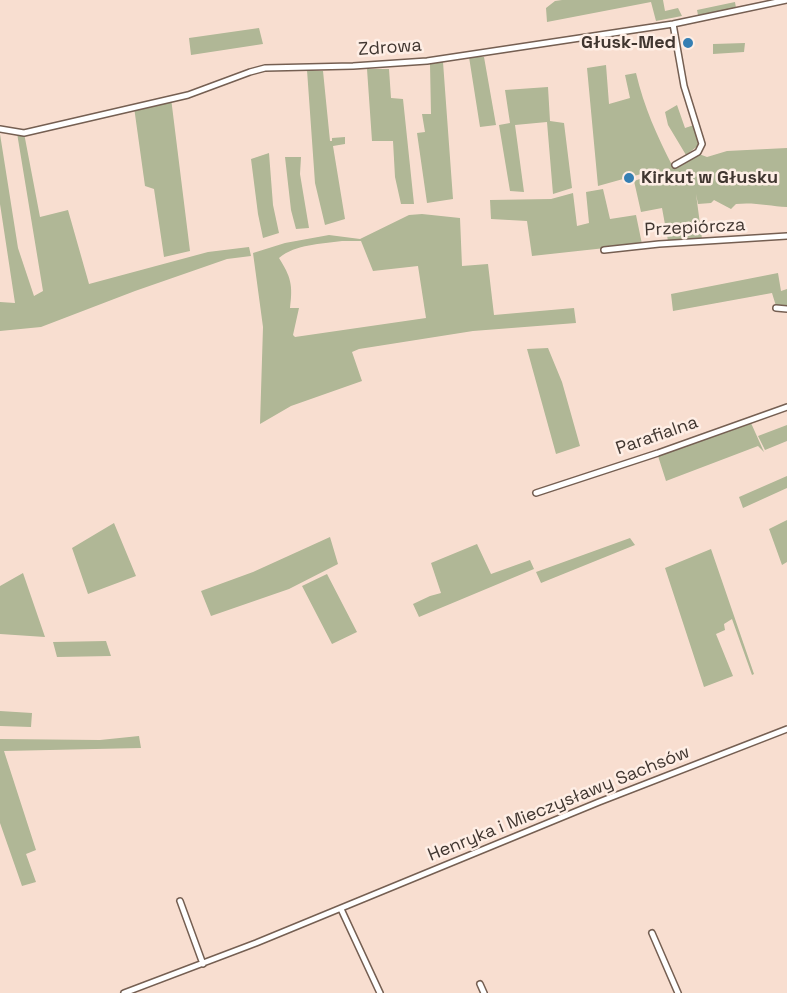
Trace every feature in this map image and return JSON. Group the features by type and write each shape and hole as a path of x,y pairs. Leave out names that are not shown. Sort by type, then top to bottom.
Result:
{"street":[{"name":"Zdrowa","path":"0,129 24,134 188,95 266,68 352,66 427,60 673,24 787,1"},
{"path":"673,24 684,86 702,144 698,152 675,165"},
{"name":"Przepiórcza","path":"604,250 787,236"},
{"path":"776,308 787,309"},
{"name":"Parafialna","path":"536,493 787,407"},
{"name":"Henryka i Mieczysławy Sachsów","path":"124,993 142,990 605,800 787,729"},
{"path":"180,901 203,964"},
{"path":"342,909 380,993"},
{"path":"652,933 678,993"},
{"path":"480,984 484,993"}],"green space":[{"path":"663,0 665,11 678,8 682,16 656,21 651,2 547,22 546,8 555,1"},
{"path":"735,2 736,8 698,15 697,10"},
{"path":"259,28 263,44 191,55 189,38"},
{"path":"745,43 744,52 713,54 713,44"},
{"path":"469,57 484,57 496,125 480,127"},
{"path":"443,62 453,199 427,203 417,133 425,132 422,114 431,114 430,64"},
{"path":"606,65 609,104 630,98 625,75 636,73 652,121 673,167 699,154 707,157 727,151 787,148 787,207 736,204 731,209 714,200 711,203 698,204 696,194 702,239 668,241 662,208 641,212 634,181 660,172 659,169 598,186 587,68"},
{"path":"367,69 389,69 391,98 403,99 414,204 401,204 395,177 393,141 372,141"},
{"path":"307,70 323,71 330,141 332,138 345,137 345,144 333,146 345,219 325,225 315,183"},
{"path":"548,87 550,121 564,123 572,188 553,194 547,122 515,125 524,192 510,191 499,125 510,123 505,90"},
{"path":"171,98 190,251 164,257 154,189 145,186 134,107"},
{"path":"677,105 685,128 694,125 699,145 686,155 668,125 665,112"},
{"path":"17,133 24,133 40,217 68,210 89,284 208,252 249,247 251,256 227,259 41,327 0,331 0,302 15,303 0,204 0,134 18,248 34,296 43,291"},
{"path":"269,153 273,205 279,233 263,238 251,159"},
{"path":"285,157 301,157 300,174 309,228 296,229 291,210"},
{"path":"603,189 610,219 636,215 642,244 532,256 527,221 491,219 490,200 551,199 573,193 577,226 589,223 586,192"},
{"path":"409,215 460,218 462,266 488,264 494,315 574,308 576,323 473,331 359,349 352,352 362,381 291,406 260,424 263,327 253,253 285,243 329,235 360,239","holes":["361,241 373,271 418,266 426,318 295,337 293,335 299,308 290,308 290,282 279,258 286,253 309,245"]},
{"path":"778,273 781,291 787,289 787,307 776,306 772,293 673,311 671,294"},
{"path":"548,348 562,382 580,446 556,454 527,349"},
{"path":"751,423 764,452 758,446 666,481 658,456"},
{"path":"787,425 787,441 765,450 758,436"},
{"path":"787,476 787,488 743,508 739,497"},
{"path":"787,520 787,562 782,565 769,529"},
{"path":"114,523 136,576 88,594 72,548"},
{"path":"330,537 338,564 289,589 211,616 201,591 253,572"},
{"path":"630,538 635,545 541,583 536,572"},
{"path":"477,544 491,574 530,560 534,569 419,617 413,604 441,593 431,563"},
{"path":"711,549 754,674 752,675 732,619 724,624 725,630 716,634 733,676 704,687 665,568"},
{"path":"23,573 45,637 0,634 0,586"},
{"path":"327,574 357,632 332,644 302,586"},
{"path":"106,641 111,656 57,657 53,642"},
{"path":"0,711 32,713 31,727 0,726"},
{"path":"139,736 141,748 4,751 36,850 26,854 36,882 22,886 0,823 0,739 100,740"}],"place":[{"name":"Głusk-Med","path":"688,43"},
{"name":"Kirkut w Głusku","path":"629,178"}]}
